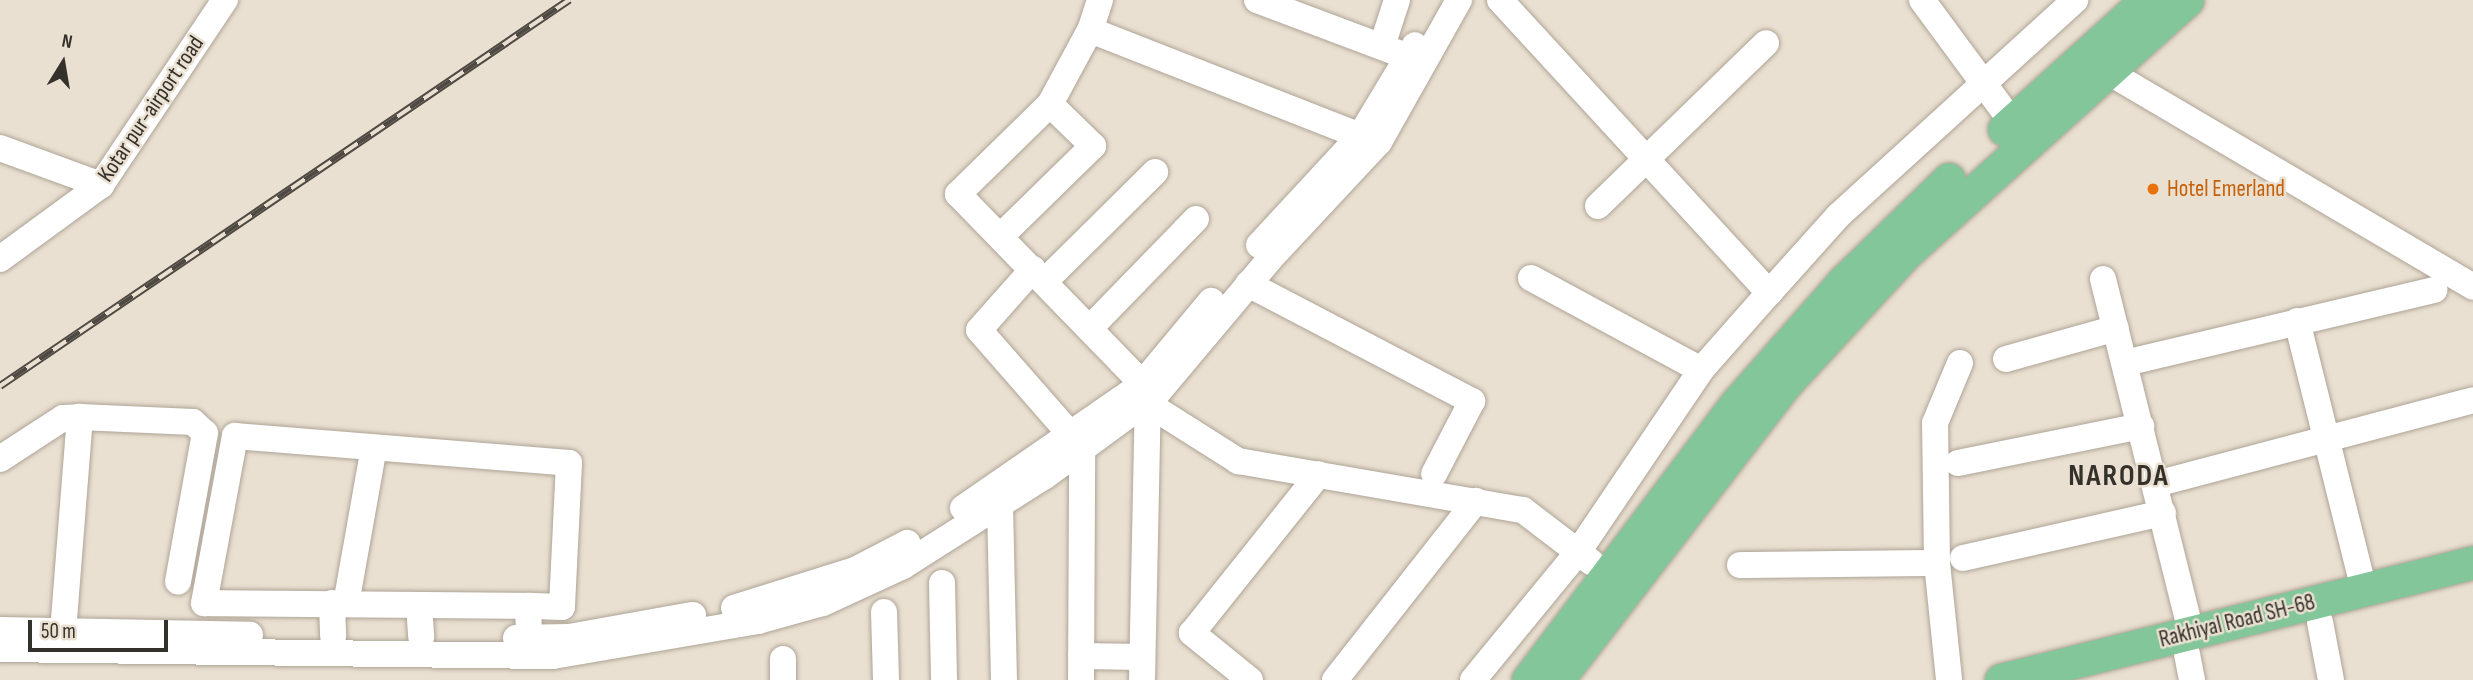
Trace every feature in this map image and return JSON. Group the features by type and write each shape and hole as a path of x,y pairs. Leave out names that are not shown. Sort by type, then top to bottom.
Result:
{"main road":[{"path":"1528,680 1735,404 1844,281 2012,122 2147,0"},
{"path":"1557,680 1786,383 1915,243 2105,70 2187,0"},
{"name":"Rakhiyal Road SH-68","path":"2001,680 2190,656 2364,589 2473,562"},
{"path":"2095,680 2473,582"}],"street":[{"path":"1100,0 1090,30 1050,104 958,194 1090,328 1143,393 1238,461 1523,510 1606,574"},
{"path":"1257,0 1383,43 1409,57"},
{"path":"1383,43 1397,0"},
{"path":"1155,172 979,330 1076,443 1081,668 1142,668 1143,393 1360,136 1409,57 1438,0"},
{"path":"0,649 569,657 799,611 1000,505 1143,393 1248,284 1387,131 1459,0"},
{"path":"1500,0 1769,293"},
{"path":"1922,0 2012,122"},
{"path":"1473,680 1578,552 1700,370 1838,216 1983,83 2047,9 2075,0"},
{"name":"Kotar pur-airport road","path":"0,259 101,185 215,2"},
{"path":"1090,30 1360,136"},
{"path":"1598,206 1766,43"},
{"path":"2105,70 2473,287"},
{"path":"1001,236 1093,146 1050,104"},
{"path":"0,148 101,185"},
{"path":"1090,328 1196,219"},
{"path":"1531,278 1700,370"},
{"path":"2103,279 2163,513 2190,656"},
{"path":"1248,284 1472,401 1434,474"},
{"path":"2125,363 2434,290"},
{"path":"2297,321 2364,589"},
{"path":"2006,359 2116,328"},
{"path":"1949,680 1937,563 1935,423 1960,363"},
{"path":"2156,484 2473,400"},
{"path":"63,632 80,417"},
{"path":"0,459 63,418 193,422 205,433 178,582"},
{"path":"1958,463 2141,426"},
{"path":"235,436 569,463 562,607 266,604 204,603 235,436"},
{"path":"877,569 1076,443"},
{"path":"333,636 374,447"},
{"path":"1250,680 1192,633 1319,474"},
{"path":"1335,680 1476,501"},
{"path":"1000,505 1004,680"},
{"path":"1964,558 2163,513"},
{"path":"1740,565 1937,563"},
{"path":"942,583 944,680"},
{"path":"266,604 267,636"},
{"path":"419,605 421,637"},
{"path":"528,606 529,639"},
{"path":"884,612 886,680"},
{"path":"2320,622 2331,680"},
{"path":"0,630 529,639 569,657"}],"railway":[{"path":"0,386 569,0"}],"place":[{"name":"Hotel Emerland","path":"2153,189"}],"district":[{"name":"NARODA","path":"2119,476"}]}
